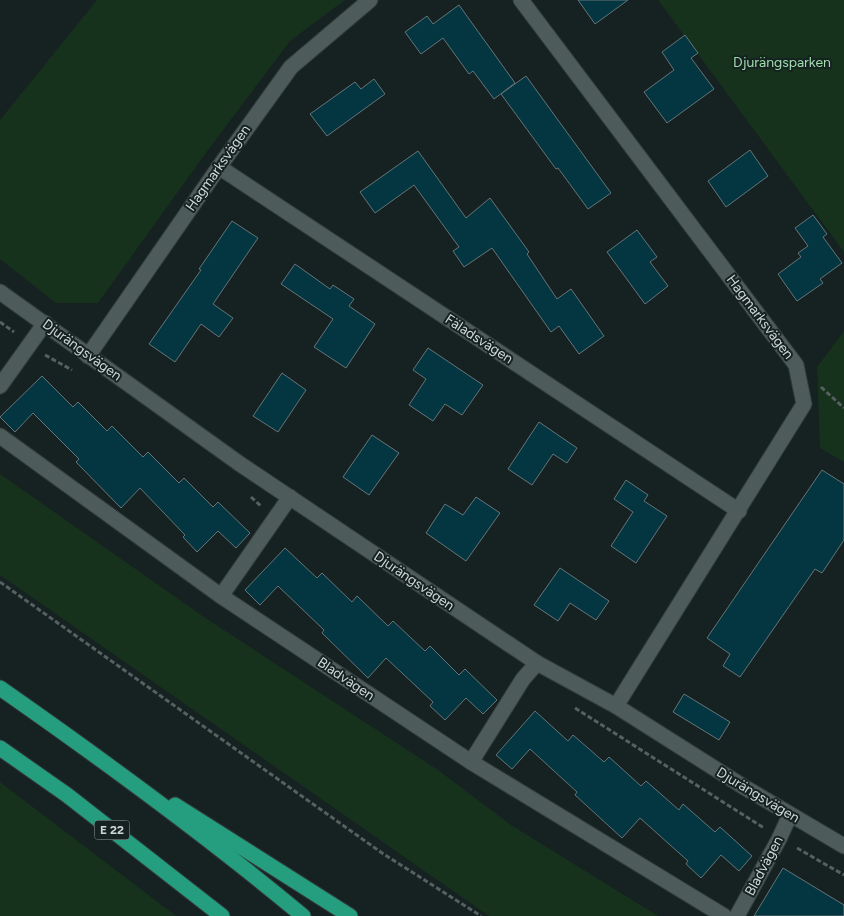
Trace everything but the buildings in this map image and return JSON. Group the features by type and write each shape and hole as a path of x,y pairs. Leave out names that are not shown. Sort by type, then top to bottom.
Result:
{"highway":[{"path":"0,688 94,753 350,916"},
{"name":"E 22","path":"0,748 67,794 222,916"},
{"path":"94,753 303,916"}],"street":[{"name":"Hagmarksvägen","path":"88,356 291,67 370,0"},
{"name":"Hagmarksvägen","path":"521,0 796,365 804,404 616,706"},
{"name":"Fäladsvägen","path":"219,167 739,511"},
{"name":"Djurängsvägen","path":"0,292 240,464 538,663 616,706 790,815 844,846"},
{"path":"0,386 45,323"},
{"name":"Bladvägen","path":"0,436 220,596 471,762 724,916"},
{"path":"220,596 290,497"},
{"path":"471,762 523,679 538,663"},
{"name":"Bladvägen","path":"737,916 779,840 790,815"}],"path":[{"path":"0,582 382,854 481,916"}],"green space":[{"path":"97,0 345,0 290,41 208,150 98,303 56,303 0,259 0,120"},
{"name":"Djurängsparken","path":"658,0 844,0 844,252"},
{"path":"844,331 844,462 820,448 817,367"},
{"path":"0,474 204,617 438,770 511,825 658,916 489,916 0,575"},
{"path":"0,782 176,916 0,916"}]}
